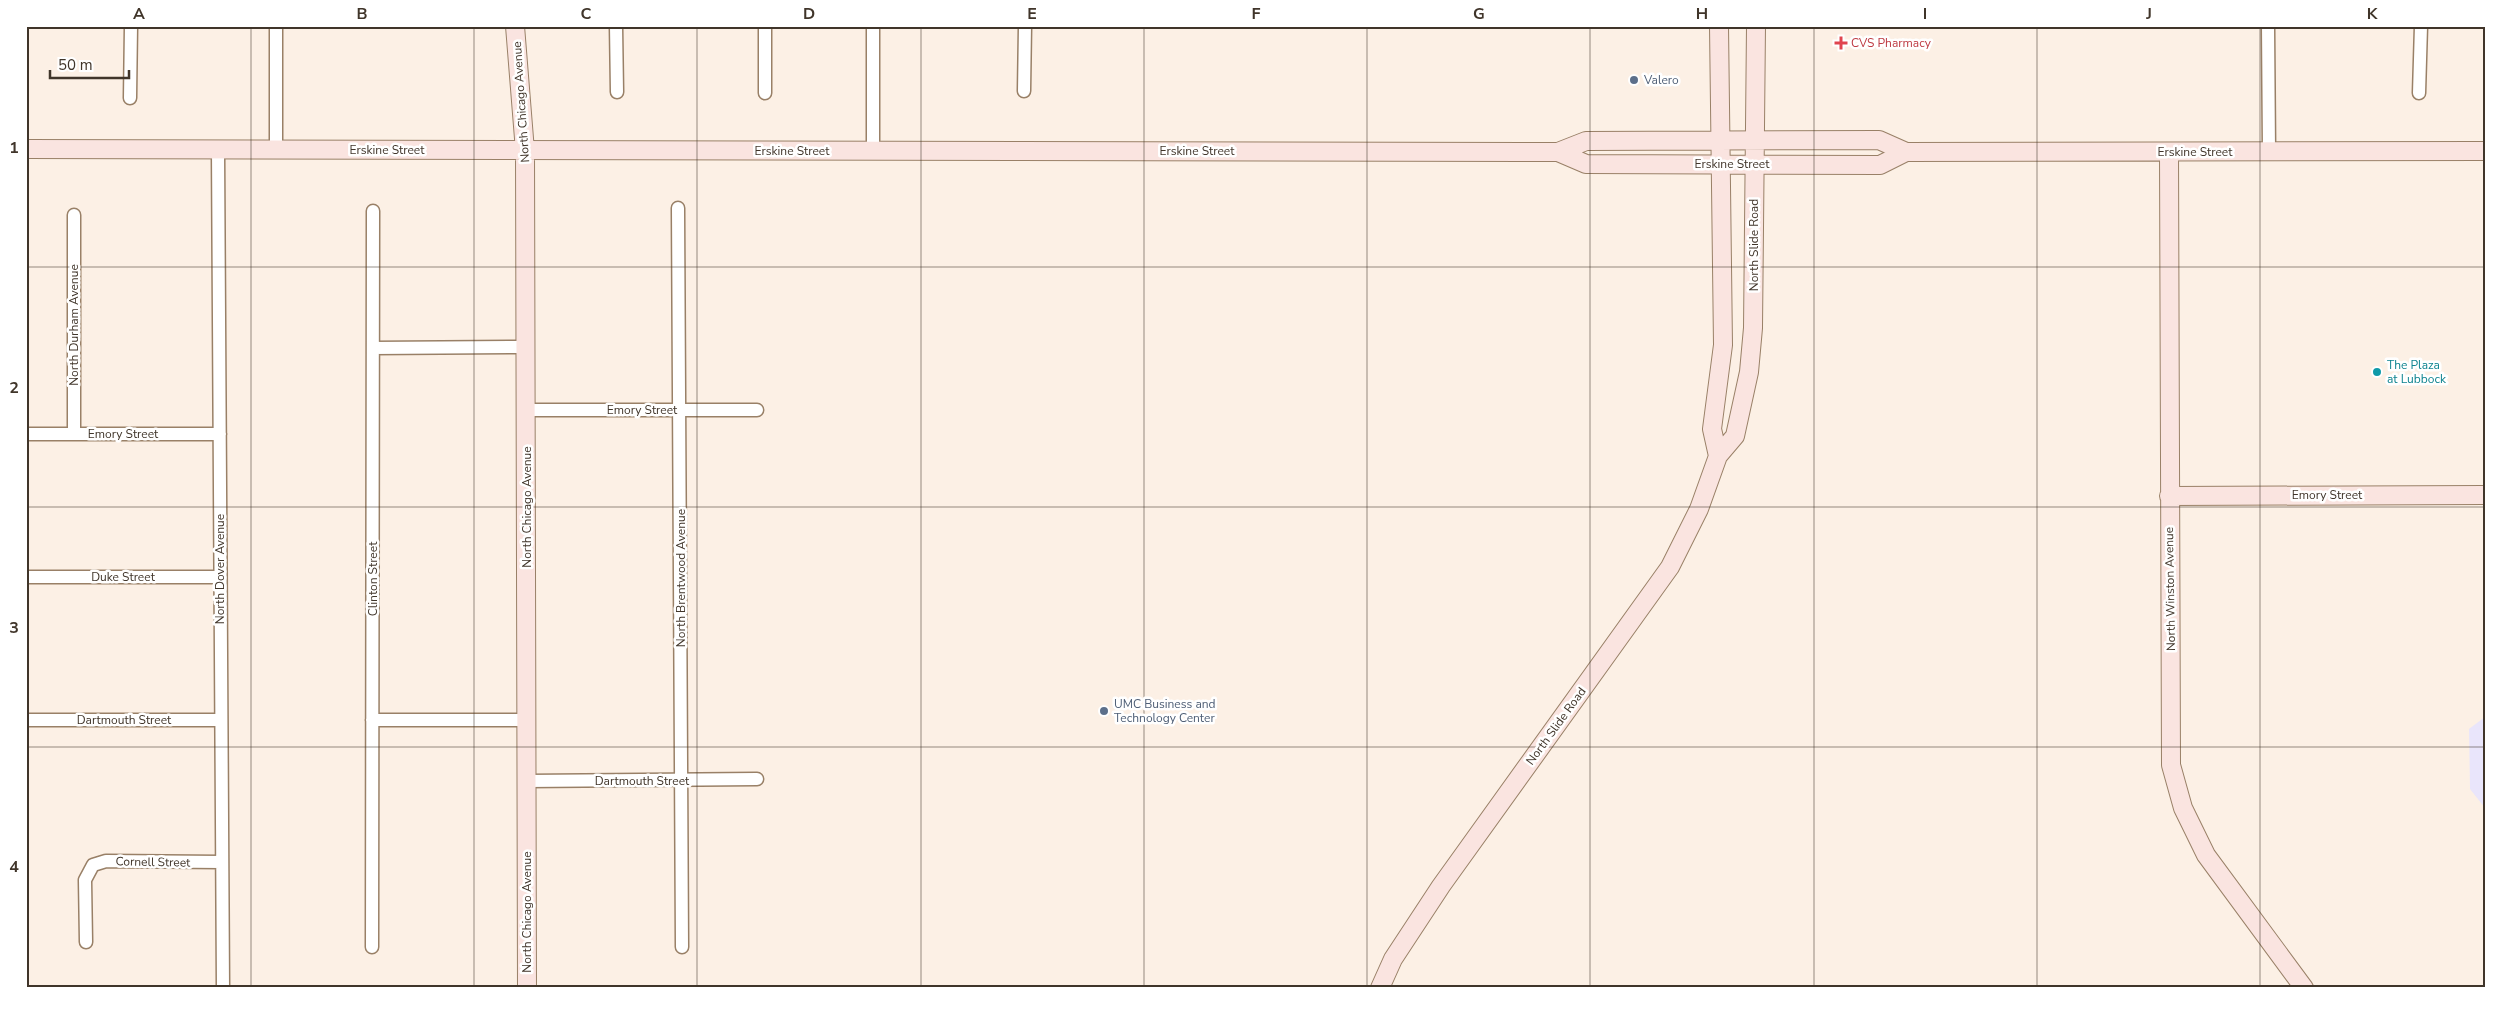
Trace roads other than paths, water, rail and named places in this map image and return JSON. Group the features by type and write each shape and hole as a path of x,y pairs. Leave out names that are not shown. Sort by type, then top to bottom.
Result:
{"main road":[{"name":"North Chicago Avenue","path":"514,26 525,151 527,988"},
{"path":"1718,456 1712,429 1723,345 1719,26"},
{"name":"North Slide Road","path":"1380,988 1393,959 1441,886 1670,567 1699,509 1718,456 1735,436 1751,352 1756,26"},
{"name":"Erskine Street","path":"26,150 1558,152 1586,141 1879,140 1906,152 2485,151"},
{"name":"Erskine Street","path":"1558,152 1586,164 1880,165 1906,152"},
{"name":"North Winston Avenue","path":"2169,152 2171,765 2183,808 2206,856 2304,988"},
{"name":"Emory Street","path":"2169,496 2485,495"}],"street":[{"path":"130,98 131,26"},
{"path":"276,26 276,150"},
{"path":"616,26 617,92"},
{"path":"765,26 765,93"},
{"path":"873,26 873,151"},
{"path":"1024,91 1025,26"},
{"path":"2268,26 2269,151"},
{"path":"2419,93 2421,26"},
{"name":"North Dover Avenue","path":"218,150 223,988"},
{"name":"North Brentwood Avenue","path":"678,208 682,947"},
{"name":"Clinton Street","path":"372,947 373,211"},
{"name":"North Durham Avenue","path":"74,215 74,434"},
{"path":"373,348 526,347"},
{"name":"Emory Street","path":"527,410 758,410"},
{"name":"Emory Street","path":"26,434 220,434"},
{"name":"Duke Street","path":"26,577 220,577"},
{"name":"Dartmouth Street","path":"26,720 221,720"},
{"path":"372,720 527,720"},
{"name":"Dartmouth Street","path":"527,781 758,779"},
{"name":"Cornell Street","path":"86,942 85,880 93,865 106,861 222,862"}],"place":[{"name":"CVS Pharmacy","path":"1841,43"},
{"name":"Valero","path":"1634,80"},
{"name":"The Plaza at Lubbock","path":"2377,372"},
{"name":"UMC Business and Technology Center","path":"1104,711"}]}
